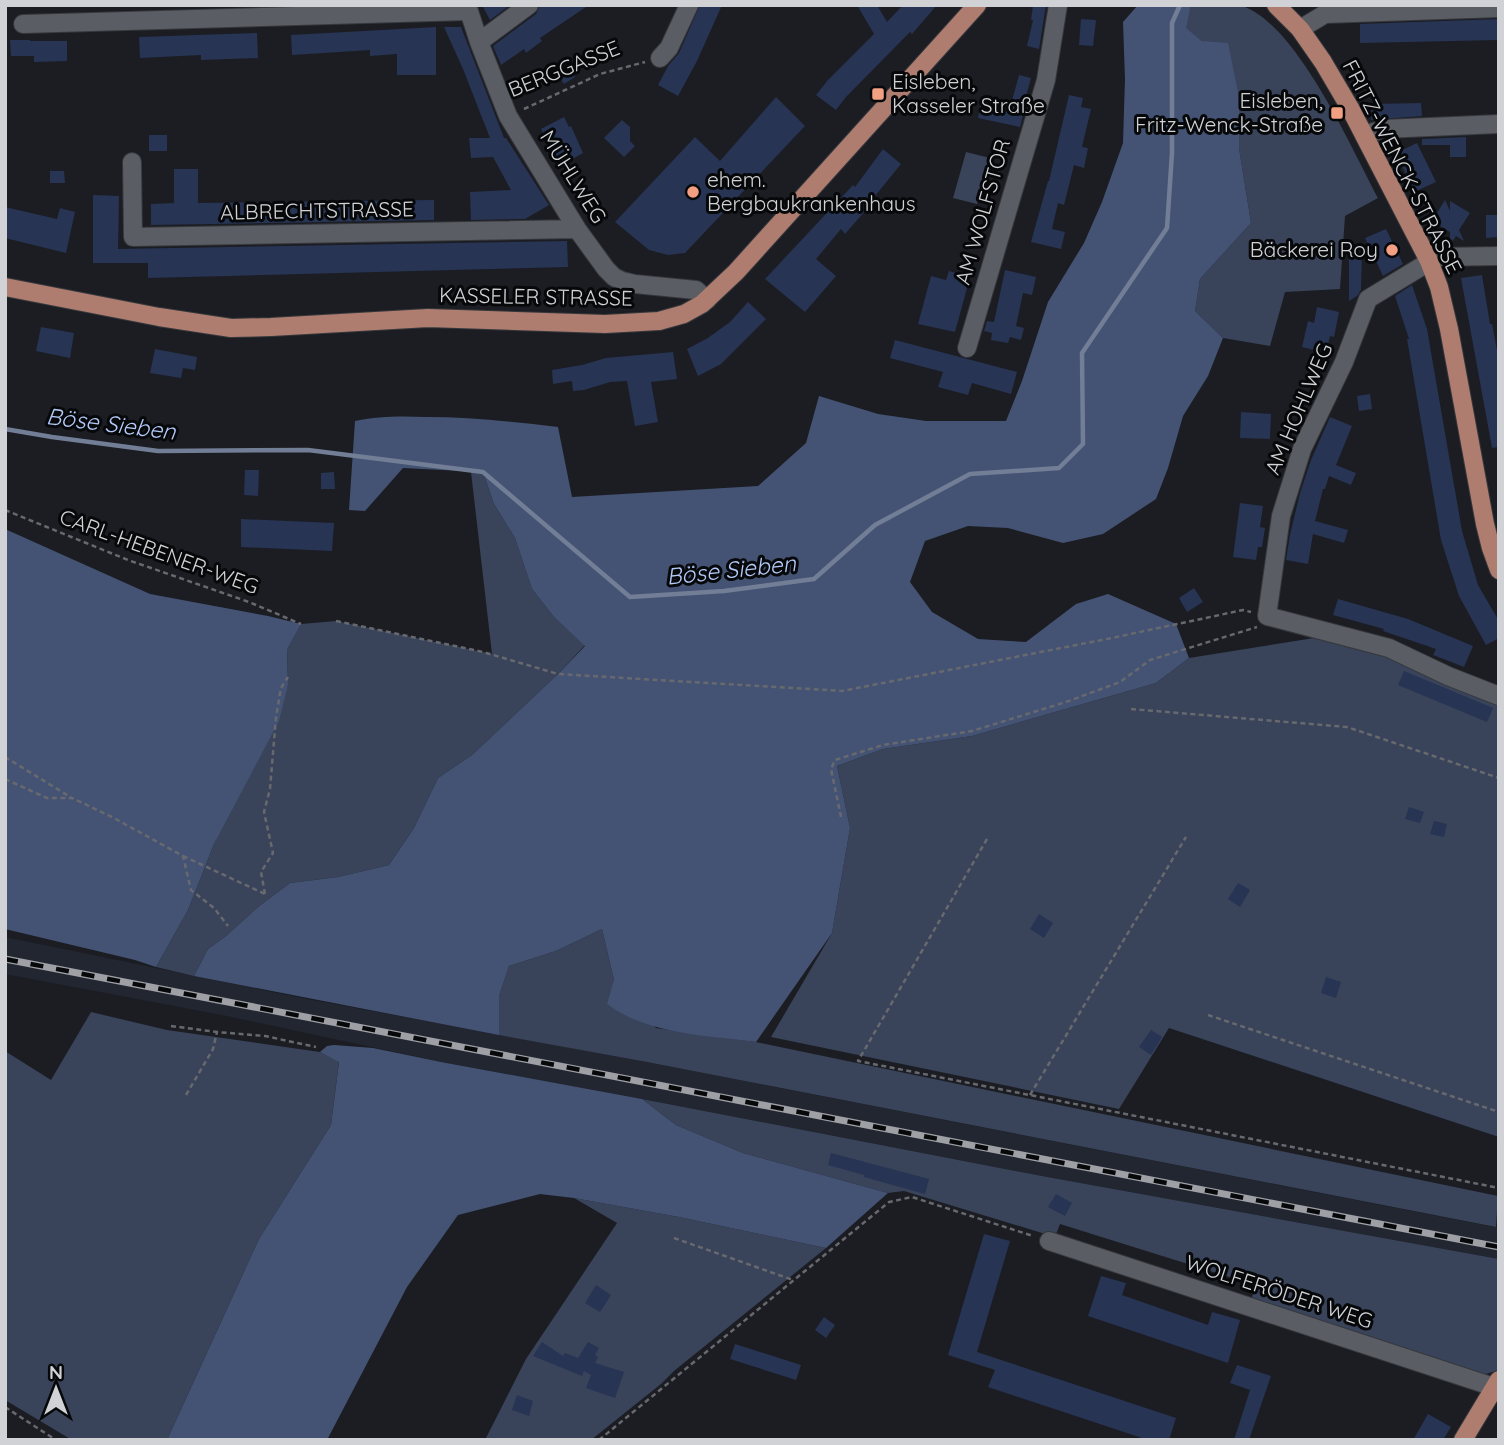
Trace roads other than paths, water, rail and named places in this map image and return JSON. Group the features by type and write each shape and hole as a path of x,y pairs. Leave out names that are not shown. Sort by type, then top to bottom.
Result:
{"main road":[{"name":"KASSELER STRASSE","path":"5,287 170,319 243,328 428,318 633,323 679,316 707,300 761,244 977,5"},
{"name":"FRITZ-WENCK-STRASSE","path":"1276,5 1300,29 1323,62 1429,261 1445,309 1485,524 1499,570"},
{"name":"WOLFERÖDER WEG","path":"1463,1440 1496,1383"}],"street":[{"path":"479,42 529,5"},
{"path":"660,58 669,48 688,5"},
{"name":"AM WOLFSTOR","path":"967,348 1046,80 1058,5"},
{"path":"23,24 467,8"},
{"name":"MÜHLWEG","path":"467,8 508,116 577,229 606,269 618,279 635,284 696,290 707,300"},
{"path":"1300,29 1325,13 1499,8"},
{"path":"1364,135 1383,129 1499,124"},
{"name":"ALBRECHTSTRASSE","path":"132,162 133,237 577,229"},
{"path":"1429,261 1437,257 1499,256"},
{"name":"AM HOHLWEG","path":"1429,261 1368,299 1344,362 1302,449 1281,516 1267,616 1389,648 1499,696"},
{"name":"WOLFERÖDER WEG","path":"1049,1241 1496,1383"}],"waterway":[{"name":"Böse Sieben","path":"5,429 158,451 308,450 483,472 630,597 724,591 814,579 875,525 970,474 1059,468 1083,444 1082,353 1167,228 1172,153 1172,23 1180,5"}],"railway":[{"path":"5,959 1499,1247"}],"place":[{"name":"Eisleben, Kasseler Straße","path":"878,94"},
{"name":"Eisleben, Fritz-Wenck-Straße","path":"1337,113"},
{"name":"ehem. Bergbaukrankenhaus","path":"693,192"},
{"name":"Bäckerei Roy","path":"1392,250"}]}
